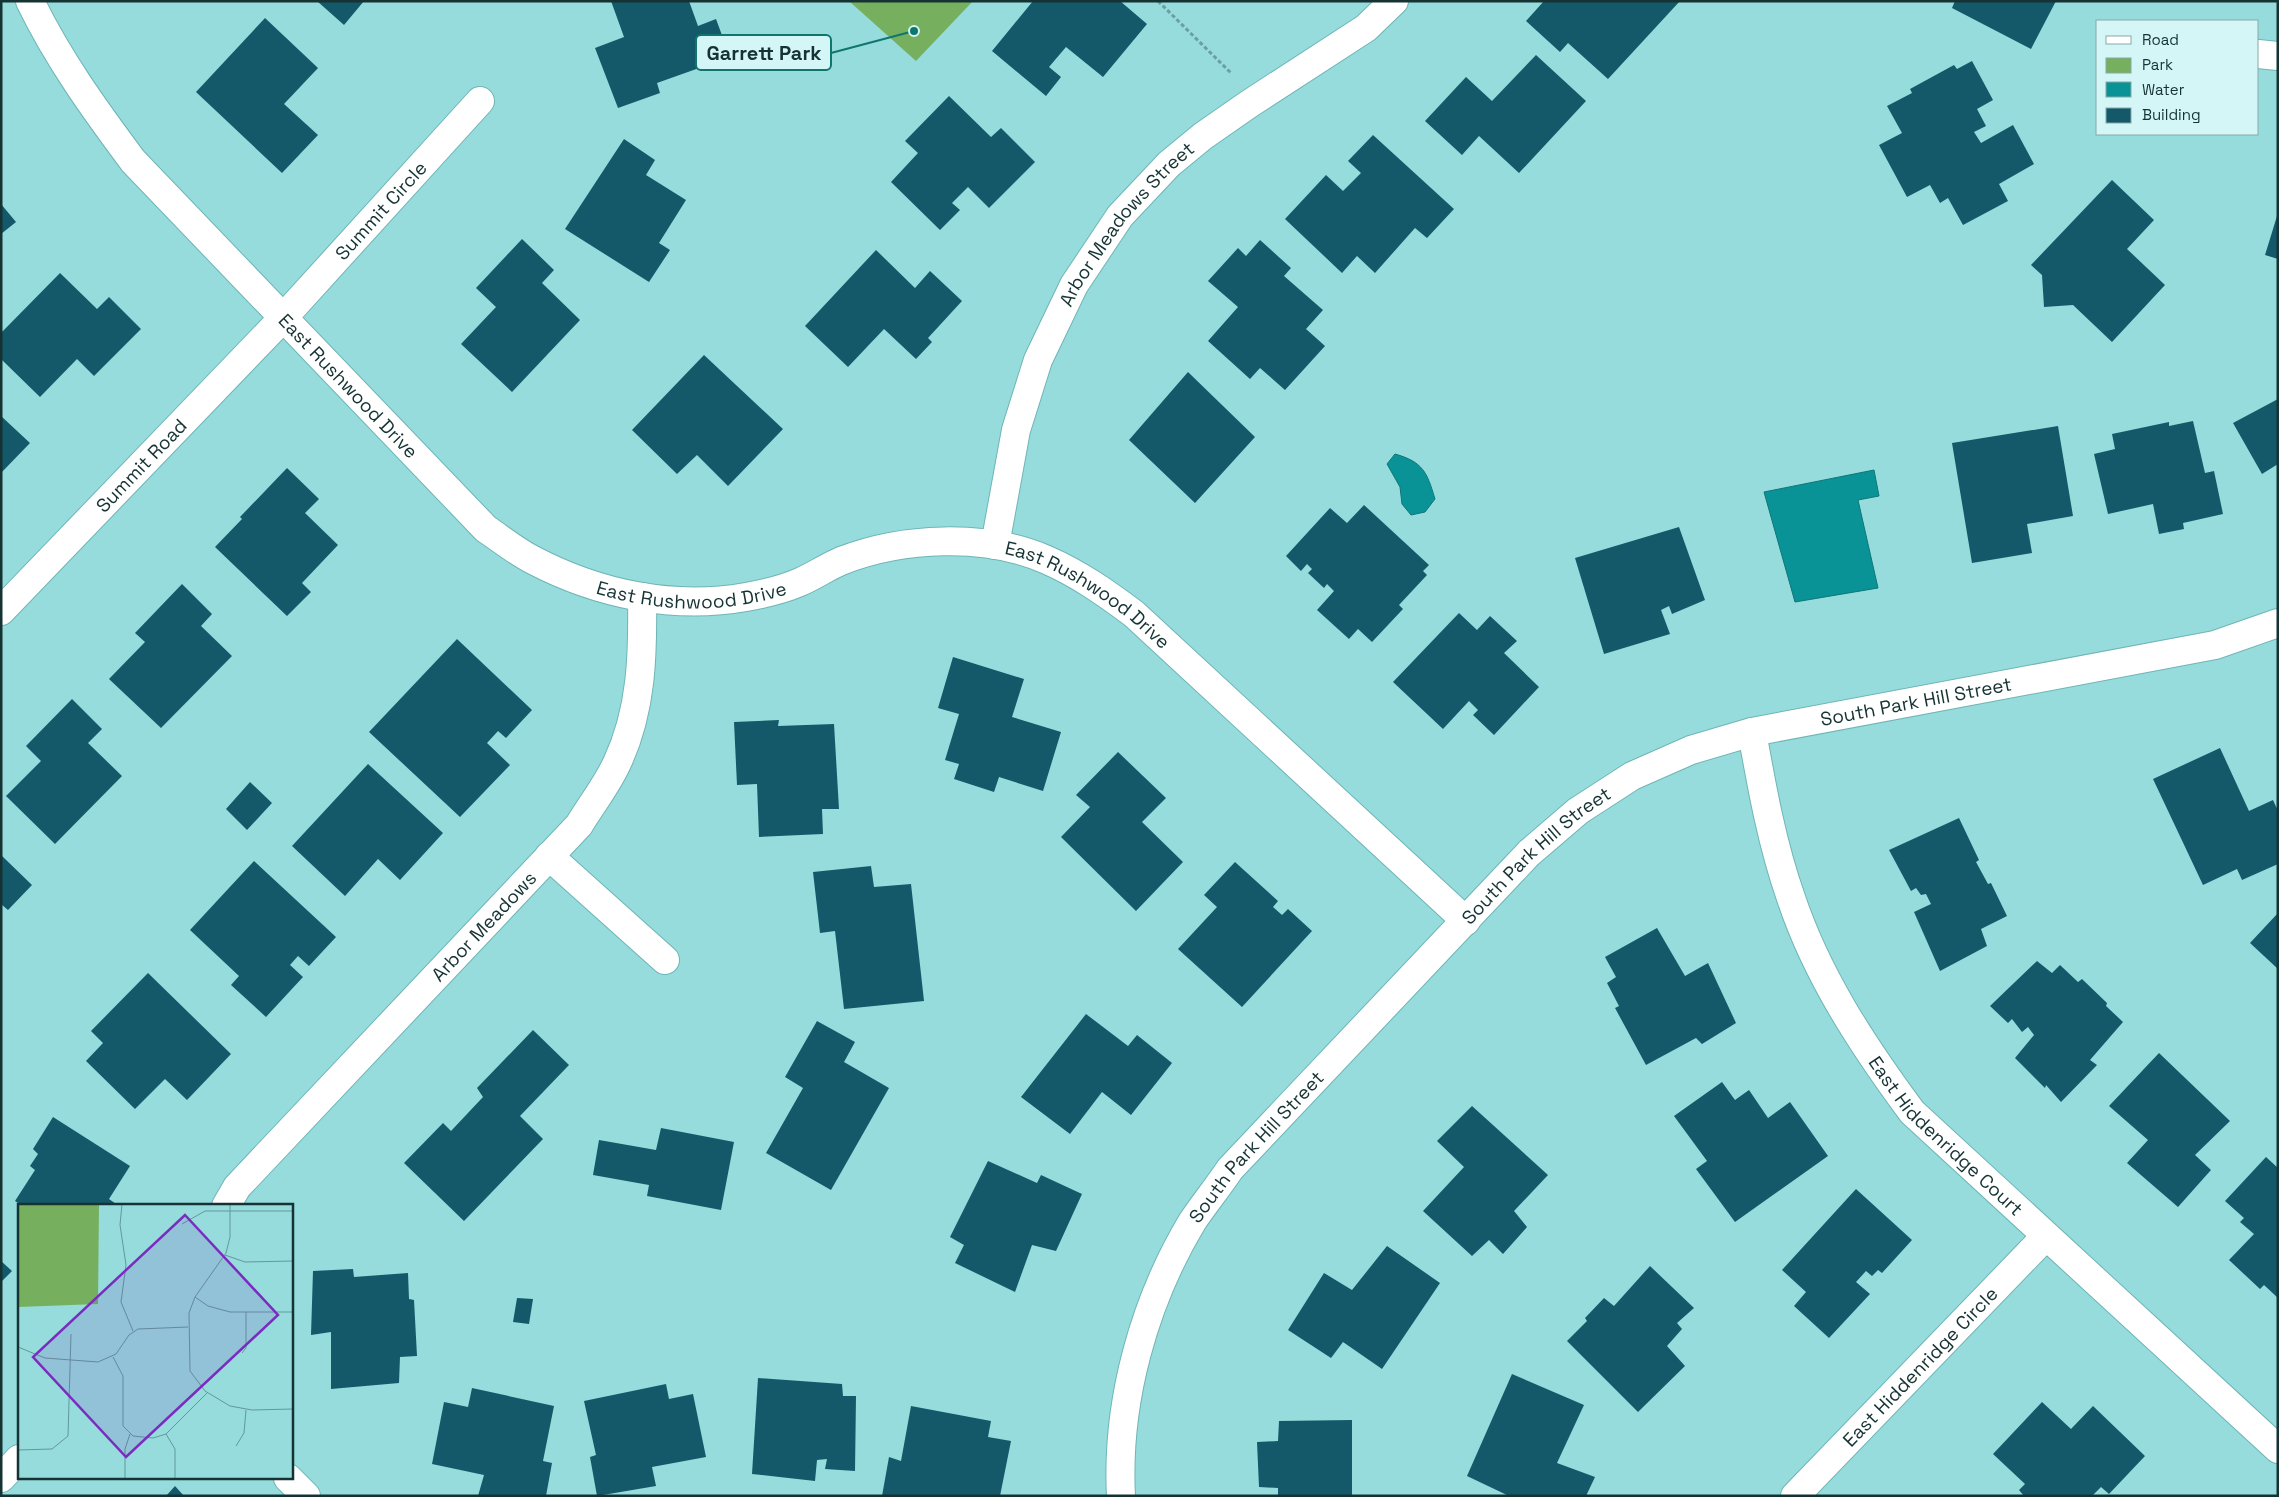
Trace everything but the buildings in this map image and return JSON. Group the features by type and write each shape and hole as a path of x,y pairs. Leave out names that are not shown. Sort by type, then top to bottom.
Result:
{"street":[{"name":"East Rushwood Drive","path":"30,1 84,95 133,161 282,319 486,529 532,560 582,583 642,597 690,601 745,597 799,583 840,562 884,548 938,541 995,545 1046,560 1095,585 1134,614 1466,921"},
{"name":"Arbor Meadows Street","path":"995,545 1016,430 1038,360 1074,285 1120,216 1168,164 1203,136 1248,104 1366,28 1394,1"},
{"path":"2259,54 2278,56"},
{"name":"Summit Circle","path":"282,319 480,101"},
{"name":"Summit Road","path":"1,611 282,319"},
{"name":"Arbor Meadows","path":"227,1204 237,1187 579,825 617,763 635,711 642,667 642,597"},
{"name":"South Park Hill Street","path":"1120,1496 1124,1420 1138,1348 1159,1287 1193,1222 1230,1169 1529,853 1578,811 1632,776 1691,750 1752,732 2215,645 2278,623"},
{"name":"East Hiddenridge Court","path":"1752,732 1768,820 1791,899 1824,975 1870,1055 1912,1112 2278,1449"},
{"path":"549,856 665,960"},
{"name":"East Hiddenridge Circle","path":"1795,1496 2046,1237"},
{"path":"1,1478 18,1460"},
{"path":"290,1480 306,1496"}],"path":[{"path":"1158,1 1235,77"}],"green space":[{"path":"849,1 973,1 916,61"}],"water":[{"path":"1395,454 1418,465 1426,475 1435,499 1425,512 1411,515 1402,504 1400,487 1387,464"},
{"path":"1874,470 1879,496 1858,500 1878,588 1795,602 1764,492"}],"place":[{"name":"Garrett Park","path":"914,31"}]}
